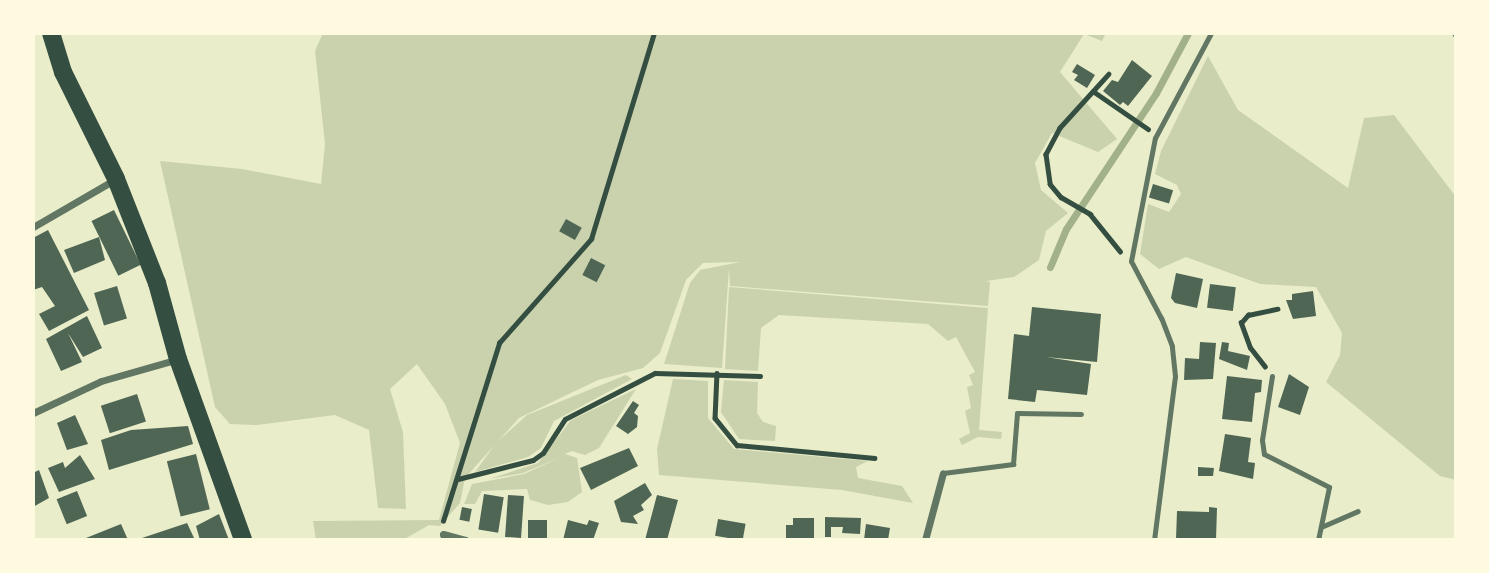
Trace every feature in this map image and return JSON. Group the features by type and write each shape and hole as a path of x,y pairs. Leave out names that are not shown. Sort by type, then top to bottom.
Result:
{"main road":[{"path":"51,33 63,72 116,179 157,283 178,359 243,540"}],"street":[{"path":"33,228 116,179"},
{"path":"33,413 101,381 178,359"},
{"path":"925,540 943,474"},
{"path":"444,540 443,534 465,540"}],"lane":[{"path":"1154,540 1175,376 1172,346 1161,317 1131,261 1155,138 1211,33"},
{"path":"1272,376 1264,454 1329,487 1318,540"},
{"path":"943,474 1013,464 1017,413 1081,414"},
{"path":"1321,527 1358,511"}],"path":[{"path":"438,532 458,479 499,343 591,239 654,33"},
{"path":"1109,74 1060,128 1046,154 1050,184 1061,197 1086,211 1131,261"},
{"path":"1093,91 1132,115 1148,129"},
{"path":"1272,376 1250,348 1241,323 1248,315 1277,309"},
{"path":"458,479 533,460 543,453 565,419 655,373 760,376"},
{"path":"717,373 715,418 737,445 874,458"}],"green space":[{"path":"323,33 1106,33 1102,41 1084,34 1060,72 1117,139 1098,152 1052,133 1035,163 1041,190 1068,213 1046,231 1039,260 1014,277 986,281 990,282 988,306 730,286 729,269 722,368 664,364 690,283 700,270 740,262 703,263 686,280 660,353 643,368 598,380 519,418 465,478 460,503 440,526 429,525 403,540 316,540 313,521 439,520 460,443 445,404 417,364 390,389 403,432 406,509 378,508 369,430 335,415 257,425 230,424 215,407 160,161 242,169 321,184 325,144 315,51"},
{"path":"1208,56 1238,110 1348,188 1364,118 1394,115 1456,197 1456,480 1440,476 1326,382 1340,355 1342,333 1316,287 1260,284 1186,257 1159,269 1140,254 1148,204 1169,212 1181,194 1177,185 1155,174 1161,151"},
{"path":"729,287 988,308 979,430 1002,432 1001,439 978,437 962,445 959,439 970,433 965,411 971,408 967,387 973,385 969,375 975,372 956,337 948,341 928,324 779,315 761,328 758,371 725,369"},
{"path":"626,375 632,379 554,421 541,448 528,457 475,472 496,443 527,415"},
{"path":"673,379 708,381 708,418 734,449 868,461 856,467 858,478 902,486 913,503 842,490 659,475 657,449"},
{"path":"724,380 758,382 757,413 763,422 776,426 775,441 739,439 721,412"},
{"path":"636,389 599,448 585,455 572,451 565,454 577,458 582,492 568,502 548,505 530,500 527,489 482,491 475,504 464,504 472,484 524,474 561,457 523,473 489,479 538,463 571,420"}],"building":[{"path":"1132,60 1152,76 1128,106 1123,102 1120,105 1103,91 1112,80 1118,82"},
{"path":"1077,64 1095,75 1087,88 1074,80 1078,75 1072,72"},
{"path":"1153,184 1173,190 1169,204 1149,197"},
{"path":"114,210 141,265 118,276 92,221"},
{"path":"566,219 582,228 575,240 559,231"},
{"path":"48,230 89,310 49,331 39,314 55,306 42,287 33,290 33,238"},
{"path":"99,237 105,260 74,273 64,250"},
{"path":"591,258 605,265 597,282 582,275"},
{"path":"1176,273 1203,279 1197,308 1175,303 1171,298"},
{"path":"1210,284 1236,287 1233,311 1207,308"},
{"path":"117,286 127,319 104,326 94,293"},
{"path":"1313,291 1316,316 1293,319 1286,300 1292,300 1292,294"},
{"path":"1032,307 1101,314 1097,362 1046,357 1091,364 1087,395 1037,390 1035,402 1008,399 1014,334 1029,336"},
{"path":"87,316 102,348 83,357 68,333 82,362 61,371 46,339"},
{"path":"1200,342 1216,343 1213,379 1184,380 1185,358 1199,359"},
{"path":"1222,342 1229,343 1228,351 1250,356 1247,370 1219,359"},
{"path":"1289,374 1309,387 1300,415 1278,407"},
{"path":"1227,376 1262,380 1261,392 1255,393 1252,422 1222,419"},
{"path":"137,394 146,422 110,433 101,406"},
{"path":"633,401 639,405 634,413 638,416 637,427 628,434 616,426"},
{"path":"75,415 88,444 67,450 57,423"},
{"path":"188,426 193,444 109,470 101,440 131,430"},
{"path":"1225,434 1251,438 1248,462 1255,463 1253,479 1219,471"},
{"path":"629,448 638,466 591,490 580,468"},
{"path":"196,454 210,509 181,517 167,461"},
{"path":"80,455 95,479 59,492 48,468 63,462 65,468"},
{"path":"1198,467 1214,468 1213,476 1198,476"},
{"path":"39,470 49,498 33,507 33,473"},
{"path":"645,483 652,495 641,505 644,510 633,516 638,524 621,522 614,501"},
{"path":"77,491 87,516 67,524 57,499"},
{"path":"484,494 504,497 498,533 478,530"},
{"path":"508,495 524,496 521,538 505,537"},
{"path":"657,495 678,500 667,540 645,540"},
{"path":"462,507 472,509 469,522 460,520"},
{"path":"1209,507 1217,508 1216,540 1176,539 1177,511 1209,512"},
{"path":"219,514 229,540 200,540 196,526"},
{"path":"825,517 861,518 860,534 842,533 843,527 831,527 831,537 825,537"},
{"path":"793,518 814,518 814,538 786,539 786,525 793,525"},
{"path":"718,519 746,524 743,540 715,536"},
{"path":"528,520 547,520 547,540 528,540"},
{"path":"568,520 587,525 589,520 599,523 593,540 563,540"},
{"path":"187,523 195,540 139,540 139,539"},
{"path":"121,524 128,540 81,540"},
{"path":"866,524 890,528 888,540 864,540"}],"waterway":[{"path":"1050,267 1066,229 1156,93 1188,33"}]}
